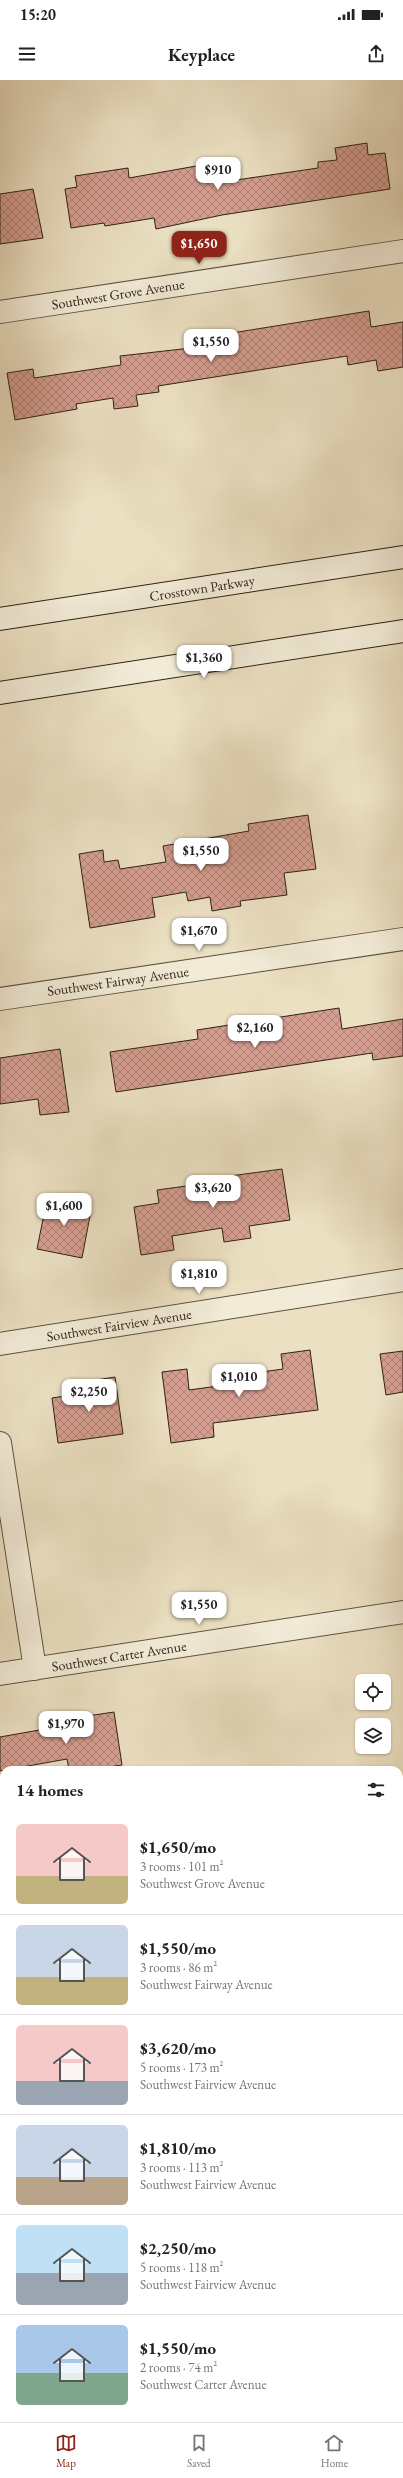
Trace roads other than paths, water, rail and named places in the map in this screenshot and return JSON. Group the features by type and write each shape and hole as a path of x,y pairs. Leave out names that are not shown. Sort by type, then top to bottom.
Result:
{"street":[{"name":"Southwest Grove Avenue","path":"0,312 403,251"},
{"name":"Crosstown Parkway","path":"0,619 403,557"},
{"path":"0,693 403,631"},
{"name":"Southwest Fairway Avenue","path":"0,999 403,939"},
{"name":"Southwest Fairview Avenue","path":"0,1344 403,1280"},
{"path":"0,1444 35,1669"},
{"name":"Southwest Carter Avenue","path":"0,1674 403,1612"}]}
